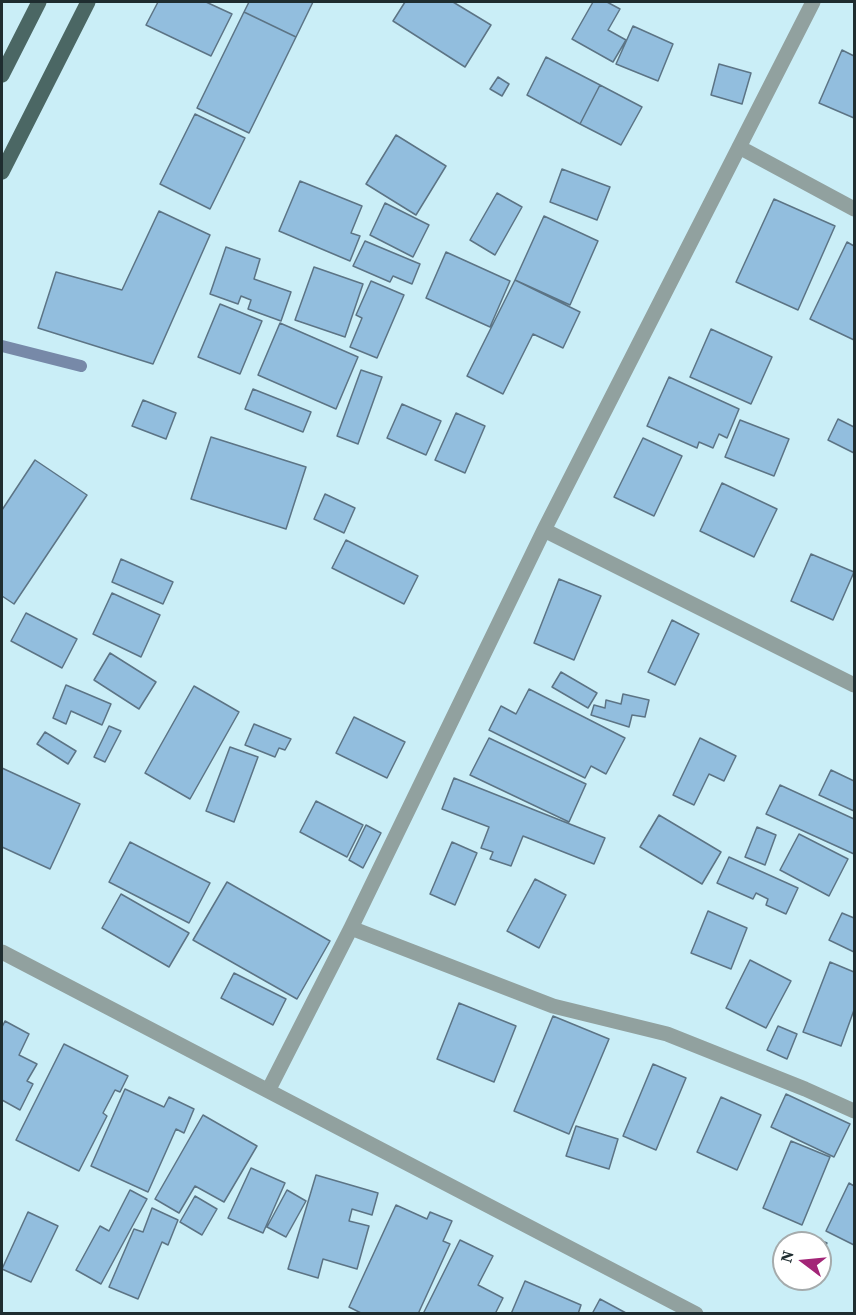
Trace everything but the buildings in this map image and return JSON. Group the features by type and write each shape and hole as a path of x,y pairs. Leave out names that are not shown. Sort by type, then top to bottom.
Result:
{"main road":[{"path":"2,75 39,2"},
{"path":"2,172 88,2"}],"street":[{"path":"269,1089 351,928 544,530 813,2"},
{"path":"739,147 855,209"},
{"path":"544,530 855,685"},
{"path":"351,928 553,1006 667,1034 855,1111"},
{"path":"2,952 269,1089 696,1314"}],"waterway":[{"path":"2,346 81,366"}]}
